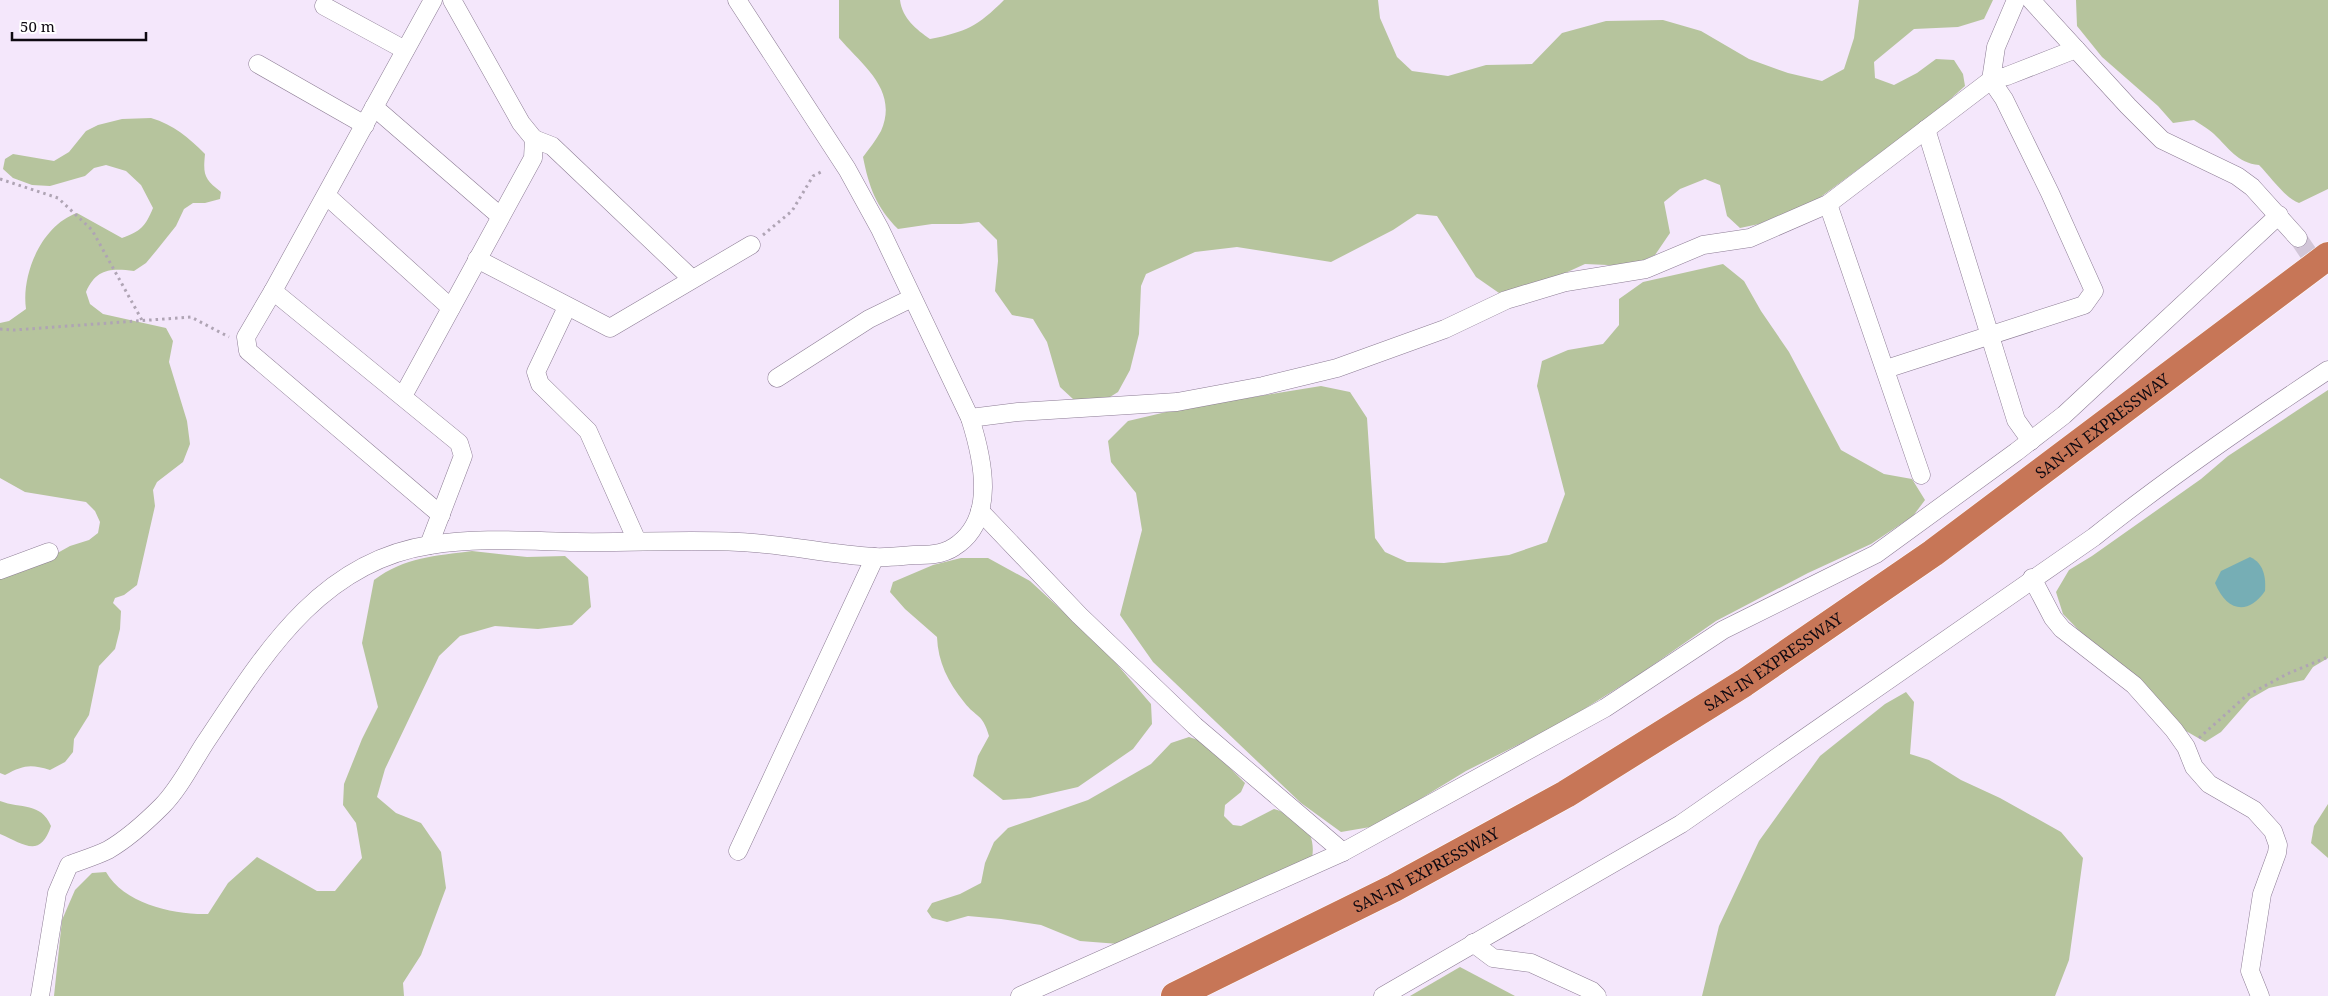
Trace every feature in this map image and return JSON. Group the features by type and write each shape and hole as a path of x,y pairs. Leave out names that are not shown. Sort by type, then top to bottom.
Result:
{"highway":[{"name":"SAN-IN EXPRESSWAY","path":"1175,996 1394,888 1566,794 1744,683 1933,553 2328,256"}],"street":[{"path":"433,0 327,196 246,337 246,346 252,357 441,515"},
{"path":"452,0 521,122 534,139 552,146 692,279"},
{"path":"40,996 57,893 69,864 106,851 121,842 164,804 270,649 321,594 342,578 377,561 409,549 429,545 510,540 739,542 875,558 937,554 954,547 971,530 980,511 983,478 979,448 970,418 880,230 847,168 736,0"},
{"path":"1886,370 2084,305 2094,291 2050,193 2004,99 1991,80 1996,47 2016,0"},
{"path":"2031,0 2162,140 2237,176 2252,187 2298,238"},
{"path":"324,6 405,50"},
{"path":"970,418 1018,412 1176,402 1263,386 1328,370 1445,329 1506,300 1566,282 1646,270 1703,245 1750,238 1828,204 1991,80 2007,76 2076,49"},
{"path":"258,64 365,125"},
{"path":"374,107 500,216"},
{"path":"1926,128 2016,420 2031,441"},
{"path":"403,396 533,158 534,139"},
{"path":"327,196 451,308"},
{"path":"1828,204 1921,475"},
{"path":"1020,996 1343,852 1605,708 1723,630 1876,554 2064,415 2278,215"},
{"path":"477,259 567,308 610,328 752,245"},
{"path":"273,291 458,442 463,456 429,545"},
{"path":"778,378 869,319 912,298"},
{"path":"567,308 536,372 540,384 588,431 637,540"},
{"path":"1382,996 1681,824 2032,578 2094,538 2139,501 2233,433 2328,370"},
{"path":"980,511 1079,615 1195,726 1343,852"},
{"path":"0,570 49,552"},
{"path":"738,851 875,558"},
{"path":"2032,578 2053,618 2062,630 2134,685 2174,730 2186,747 2194,767 2209,784 2254,810 2273,831 2278,845 2276,860 2262,894 2250,971 2260,996"},
{"path":"1473,943 1493,958 1531,963 1592,991 1597,996"}],"path":[{"path":"752,245 792,211 813,176 821,172"},
{"path":"0,179 58,198 92,230 144,322"},
{"path":"0,329 14,330 144,322 191,317 228,336 237,344 246,346"},
{"path":"2186,747 2246,696 2287,674 2328,657"}],"shaded area":[{"path":"839,0 900,0 907,18 930,39 953,34 971,27 987,16 1004,0 1378,0 1380,18 1397,57 1412,71 1448,76 1486,65 1532,64 1562,33 1606,21 1663,20 1701,31 1749,59 1788,73 1822,81 1844,69 1854,38 1859,0 1993,0 1984,19 1958,27 1914,29 1874,62 1875,78 1894,85 1917,73 1936,59 1954,60 1963,74 1965,86 1938,110 1818,199 1759,224 1740,228 1727,216 1720,185 1705,179 1680,189 1664,202 1670,233 1655,255 1630,266 1585,264 1539,285 1499,293 1476,277 1437,216 1417,214 1393,230 1331,262 1237,247 1195,252 1146,274 1141,286 1139,334 1130,370 1118,392 1102,402 1073,399 1060,387 1047,342 1033,319 1012,315 995,291 998,261 997,240 979,222 932,224 898,229 884,213 874,196 863,157 881,131 885,116 885,103 882,91 875,79 839,38"},
{"path":"2076,0 2328,0 2328,189 2299,203 2283,192 2259,165 2251,164 2239,158 2212,132 2194,120 2173,123 2158,106 2102,57 2077,26"},
{"path":"151,118 167,124 180,132 205,154 204,167 206,176 211,184 221,192 220,199 205,203 193,203 184,209 176,226 146,263 134,271 111,270 99,274 86,292 90,304 103,314 166,328 173,341 169,362 187,421 190,444 183,462 157,482 153,490 155,506 137,585 124,595 115,598 113,603 121,611 120,629 115,649 99,666 89,715 74,739 73,752 65,762 50,770 27,766 5,775 0,773 0,578 27,570 70,546 89,540 98,533 100,522 95,511 86,502 25,492 0,478 0,323 9,321 26,309 27,281 36,252 44,239 65,219 77,213 122,238 142,228 153,208 141,185 126,171 106,165 94,168 85,176 50,186 32,185 13,178 3,169 5,159 13,154 54,161 69,152 86,131 98,125 122,119"},
{"path":"1723,264 1744,281 1761,311 1789,352 1841,450 1884,474 1912,479 1925,500 1913,516 1871,544 1808,573 1716,621 1640,674 1565,721 1466,771 1376,826 1341,832 1301,803 1153,662 1120,615 1142,530 1136,493 1111,462 1108,441 1128,421 1179,409 1321,386 1350,392 1367,418 1375,538 1385,552 1407,562 1444,563 1509,555 1547,542 1565,494 1537,386 1542,361 1568,350 1603,344 1619,325 1619,299 1643,282"},
{"path":"2328,390 2328,658 2313,667 2304,680 2269,688 2250,699 2221,732 2205,742 2186,731 2100,652 2063,614 2056,592 2069,570 2092,556 2201,479 2228,456"},
{"path":"472,551 527,557 565,556 588,577 591,607 572,625 538,629 495,626 460,636 439,656 385,769 377,797 396,813 421,823 441,852 446,888 421,955 403,983 404,996 54,996 62,920 75,890 92,873 106,872 114,883 137,900 166,910 195,914 208,914 228,883 257,857 317,891 335,891 362,858 356,823 343,805 344,784 362,739 378,707 362,643 374,580 397,566 409,562 433,556"},
{"path":"2250,557 2258,563 2263,571 2265,591 2251,605 2237,607 2225,599 2215,583 2221,571"},
{"path":"961,558 988,558 1030,581 1103,648 1151,704 1152,724 1133,749 1078,787 1030,798 1003,800 973,776 978,756 989,736 984,723 953,687 939,655 937,637 905,609 890,592 893,582 933,565"},
{"path":"1906,692 1914,702 1910,754 1929,760 1961,780 2000,798 2061,832 2083,858 2069,960 2055,996 1702,996 1719,926 1759,841 1820,756 1885,704"},
{"path":"1189,737 1204,742 1245,783 1241,792 1225,805 1224,816 1233,825 1241,826 1274,809 1283,812 1298,820 1309,832 1313,848 1312,858 1119,944 1080,941 1041,925 1001,919 968,916 947,922 932,918 927,911 932,903 960,894 981,883 985,863 994,842 1008,828 1088,800 1151,764 1171,743"},
{"path":"0,801 36,810 47,818 51,826 42,843 36,846 24,845 0,834"},
{"path":"2328,804 2328,858 2311,843 2314,826"},
{"path":"1460,967 1515,996 1410,996"}],"tunnel":[{"path":"2298,238 2328,282"}]}
